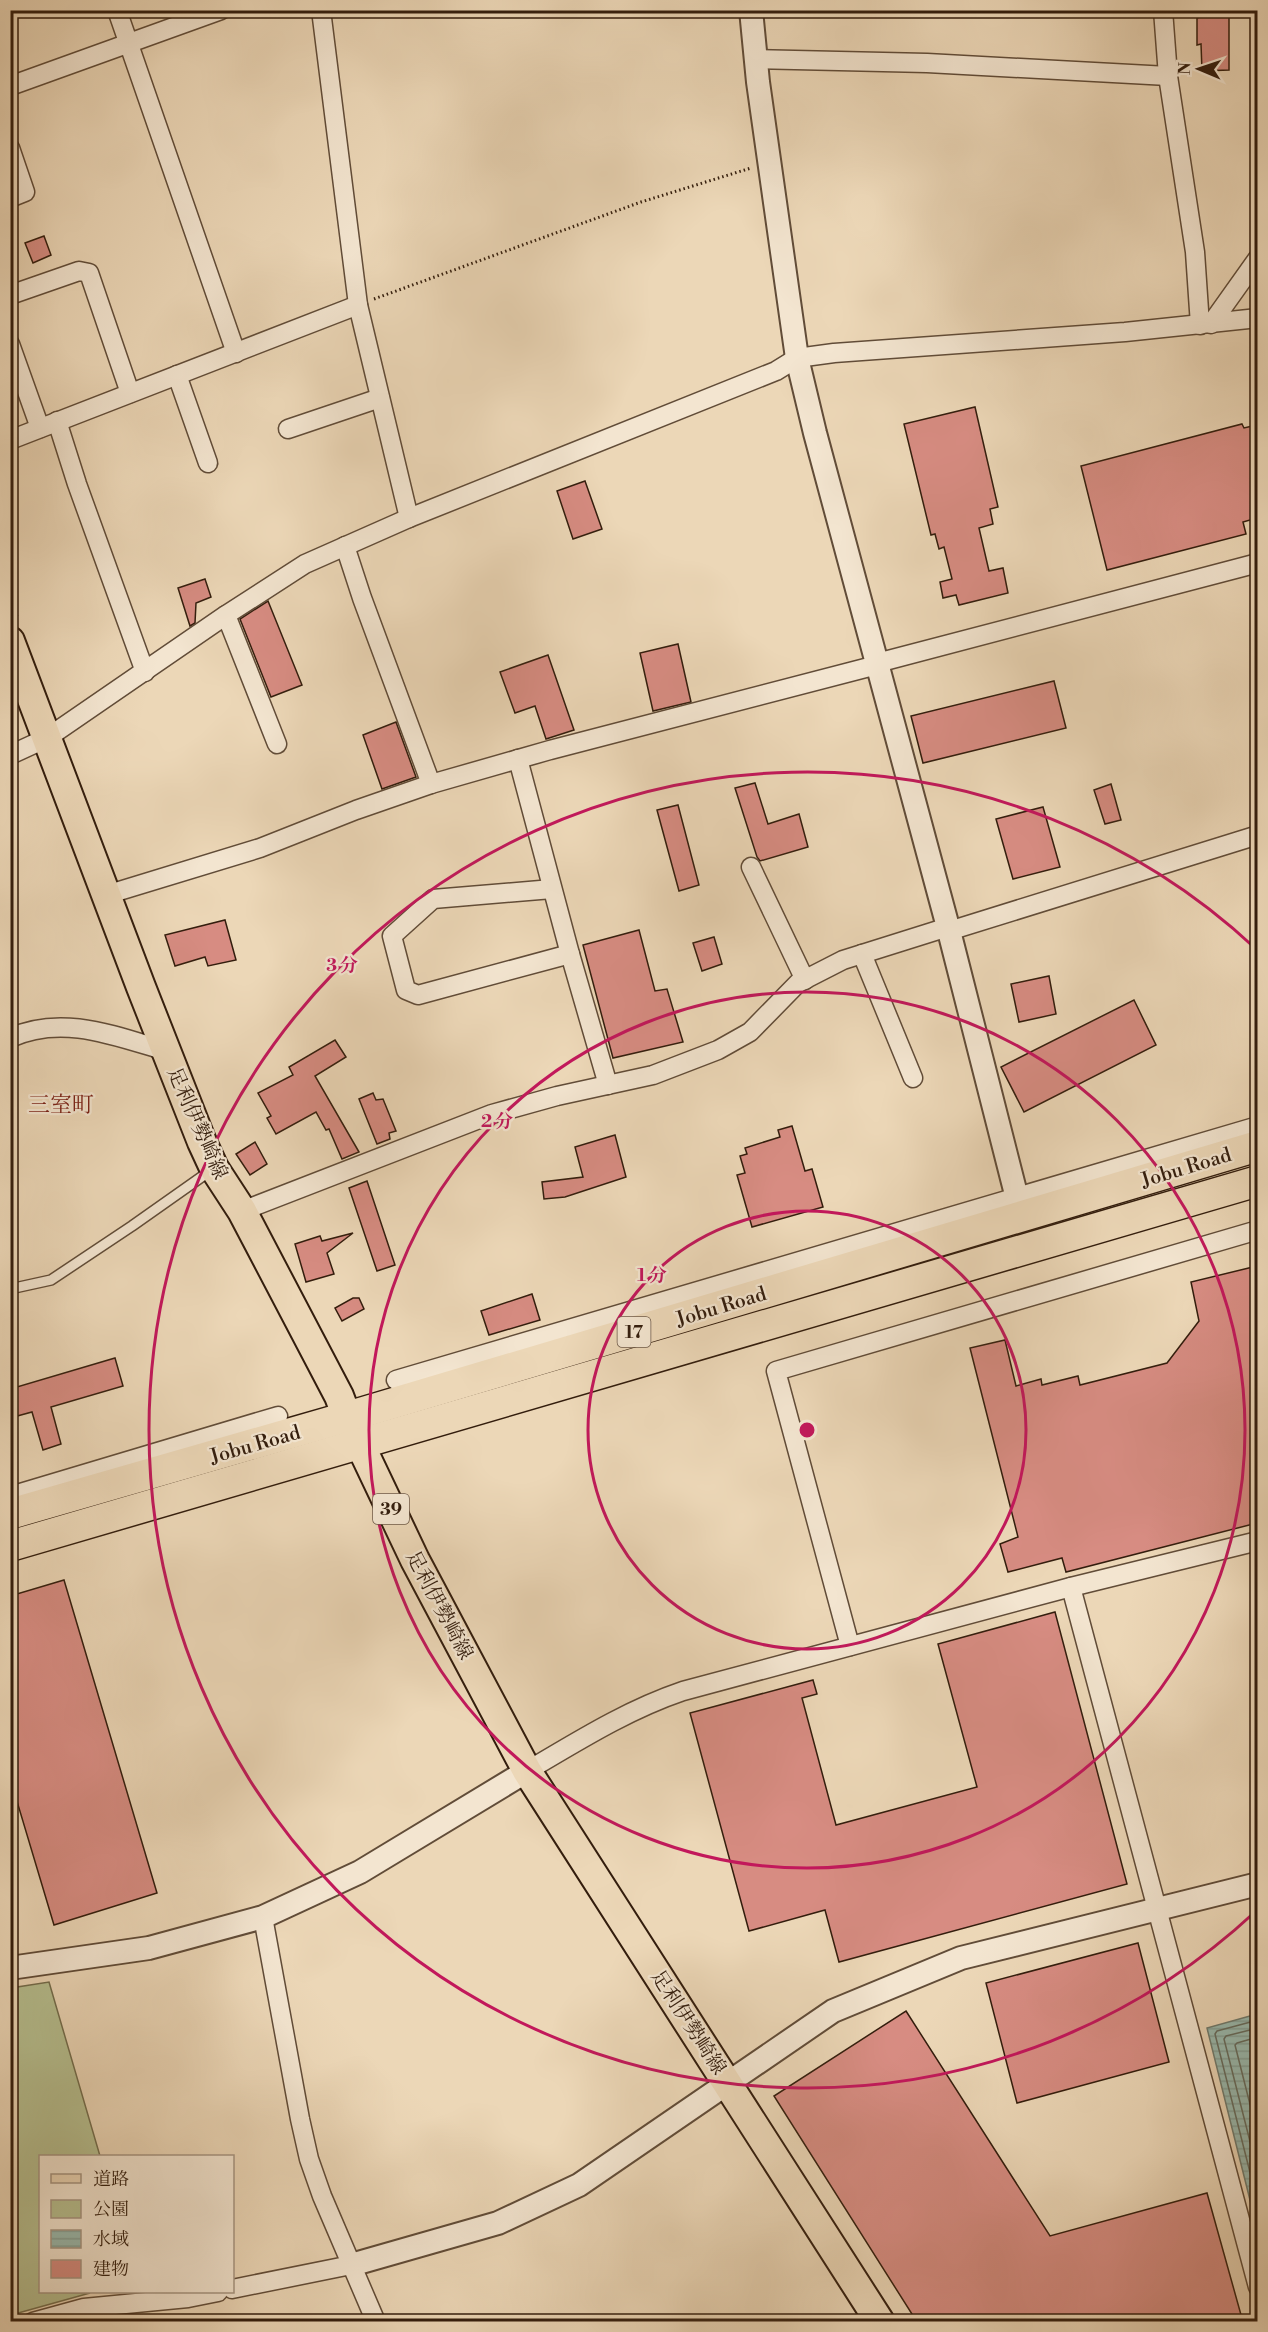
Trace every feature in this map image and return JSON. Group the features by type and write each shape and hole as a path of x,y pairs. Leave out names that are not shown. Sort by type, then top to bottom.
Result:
{"highway":[{"name":"Jobu Road","path":"10,1546 353,1430 532,1362 1257,1146"},
{"name":"Jobu Road","path":"10,1514 140,1477 353,1430 1257,1180"}],"main road":[{"name":"足利伊勢崎線","path":"10,641 166,1051 214,1168 242,1211 339,1396 415,1560 527,1771 880,2322"}],"street":[{"path":"117,10 236,352"},
{"path":"10,86 221,10"},
{"path":"321,10 357,304 409,518"},
{"path":"751,10 797,358 949,929 1017,1198"},
{"path":"1163,10 1168,76 1206,325"},
{"path":"756,59 927,63 1168,76"},
{"path":"10,148 25,192 10,198"},
{"path":"1206,325 1257,258"},
{"path":"10,295 79,271 89,273 130,393"},
{"path":"10,440 357,304"},
{"path":"10,755 47,738 226,615 305,564 409,518 776,371 797,358 834,353 1206,325 1257,318"},
{"path":"10,344 40,428"},
{"path":"177,375 208,463"},
{"path":"288,429 380,398"},
{"path":"57,421 77,484 145,672"},
{"path":"345,546 431,784"},
{"path":"106,895 260,848 356,810 431,784 1257,563"},
{"path":"226,615 277,744"},
{"path":"518,759 608,1085"},
{"path":"242,1211 492,1114 653,1074 718,1050 750,1032 798,983 843,960 1257,835"},
{"path":"751,867 805,980"},
{"path":"552,888 433,899 392,936 406,990 418,995 570,954"},
{"path":"862,954 913,1078"},
{"path":"10,1038 48,1027 83,1028 166,1051"},
{"path":"396,1380 1257,1126"},
{"path":"850,1646 776,1371 1257,1230"},
{"path":"532,1362 554,1333"},
{"path":"10,1496 278,1416"},
{"path":"108,1467 140,1477"},
{"path":"10,1968 149,1948 263,1917 360,1872 607,1724 650,1702 1071,1587 1257,1541"},
{"path":"1071,1587 1257,2287"},
{"path":"234,2289 351,2265 498,2223 579,2185 833,2011 951,1962 1257,1884"},
{"path":"263,1917 309,2159 322,2196 376,2322"},
{"path":"33,2322 84,2308 188,2298 213,2293"}],"lane":[{"path":"10,1289 51,1280 214,1168"}],"path":[{"path":"357,304 641,202 770,162"}],"green space":[{"path":"49,1982 100,2155 39,2155 39,2293 90,2293 11,2315 11,1988"}],"water":[{"path":"1258,2014 1257,2228 1207,2028"}],"building":[{"path":"1201,10 1229,10 1229,70 1202,71 1201,44 1197,45 1197,18 1200,17"},
{"path":"44,236 51,255 33,263 25,243"},
{"path":"975,407 998,507 990,509 993,524 979,528 989,571 1003,568 1008,593 959,605 956,595 943,598 940,582 952,579 944,547 939,549 935,534 931,535 904,424"},
{"path":"1242,424 1244,428 1257,425 1257,518 1243,522 1246,534 1107,570 1081,466"},
{"path":"585,481 602,529 573,539 557,491"},
{"path":"205,579 211,597 196,603 195,623 190,626 178,588"},
{"path":"268,601 302,685 271,697 240,619"},
{"path":"678,644 691,702 653,711 640,653"},
{"path":"548,655 574,730 546,739 535,706 515,713 500,672"},
{"path":"1054,681 1066,728 923,763 911,716"},
{"path":"396,722 416,777 382,789 363,735"},
{"path":"755,783 768,824 799,814 808,847 760,861 735,788"},
{"path":"1111,784 1121,820 1105,824 1094,790"},
{"path":"678,805 699,885 679,891 657,810"},
{"path":"1043,807 1060,867 1013,879 996,819"},
{"path":"225,920 236,960 208,966 205,957 175,966 165,935"},
{"path":"639,930 655,991 667,989 683,1042 613,1058 583,945"},
{"path":"714,937 722,964 702,971 693,943"},
{"path":"1049,976 1056,1014 1019,1022 1011,984"},
{"path":"1134,1000 1156,1045 1024,1112 1001,1067"},
{"path":"335,1040 346,1057 315,1076 359,1152 342,1159 329,1129 326,1130 316,1112 276,1134 267,1118 271,1116 258,1093 293,1075 289,1067"},
{"path":"373,1093 376,1100 383,1099 396,1131 389,1133 390,1139 377,1144 359,1099"},
{"path":"792,1126 805,1171 812,1169 823,1207 752,1227 737,1175 745,1173 740,1156 747,1154 745,1148 780,1137 778,1130"},
{"path":"615,1135 626,1177 565,1197 544,1199 542,1182 583,1177 575,1147"},
{"path":"255,1142 267,1164 250,1175 236,1154"},
{"path":"367,1181 395,1265 377,1271 349,1188"},
{"path":"353,1233 327,1253 334,1274 306,1282 295,1244 320,1236 322,1241"},
{"path":"1257,1266 1257,1523 1066,1572 1062,1558 1008,1572 1000,1544 1018,1537 970,1348 1005,1340 1016,1386 1041,1379 1042,1385 1078,1376 1080,1385 1167,1363 1199,1321 1191,1282"},
{"path":"532,1294 540,1320 489,1335 481,1311"},
{"path":"353,1298 359,1298 364,1309 342,1321 335,1308"},
{"path":"115,1358 123,1386 51,1407 61,1444 43,1450 32,1412 10,1418 10,1389"},
{"path":"64,1580 157,1893 54,1925 10,1778 10,1596"},
{"path":"1055,1612 1127,1884 839,1962 825,1910 749,1931 690,1713 813,1680 817,1694 802,1698 836,1825 977,1787 938,1644"},
{"path":"1138,1943 1169,2062 1017,2103 986,1983"},
{"path":"906,2011 1050,2236 1207,2193 1243,2322 917,2322 774,2096"}],"district":[{"name":"三室町","path":"61,1104"}]}
